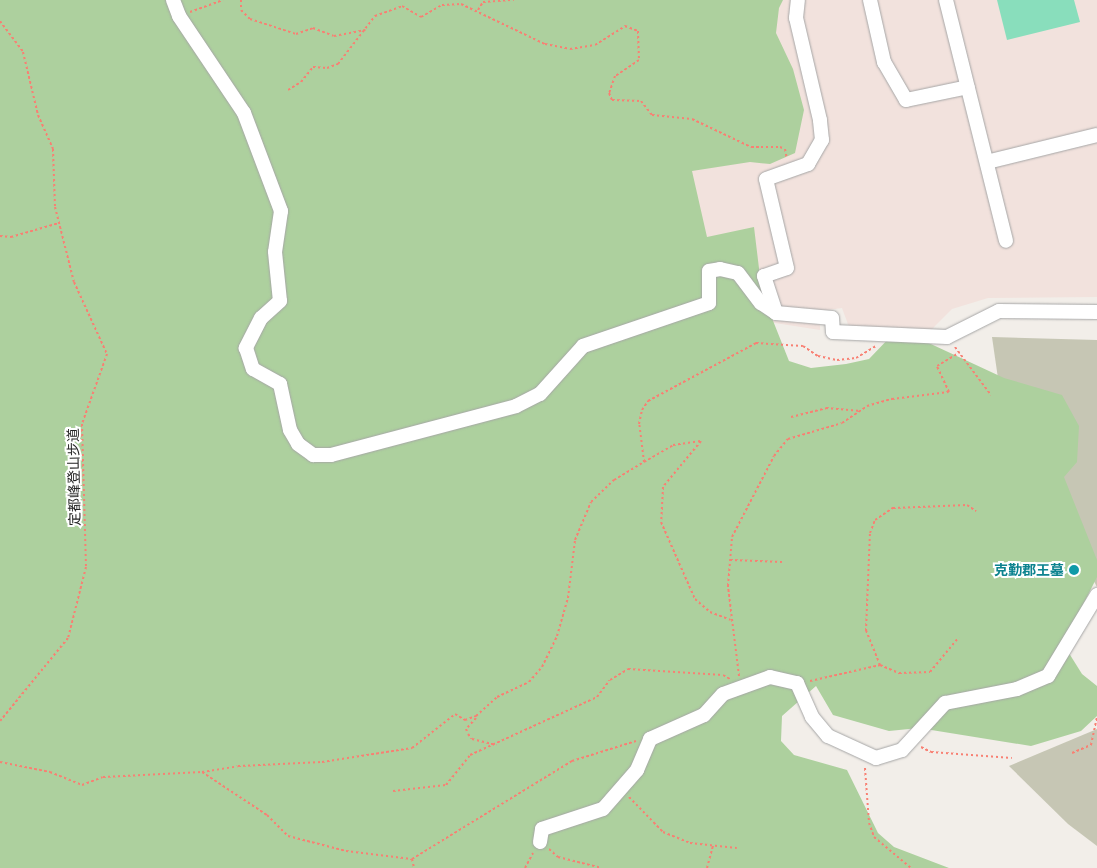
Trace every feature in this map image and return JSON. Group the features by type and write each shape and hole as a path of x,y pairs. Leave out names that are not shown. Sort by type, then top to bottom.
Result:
{"street":[{"path":"173,0 180,16 244,113 281,211 275,252 280,302 261,318 246,348 253,369 280,384 290,430 298,444 313,455 331,455 516,406 540,394 583,346 709,303 708,271 720,269 738,273 761,303 776,313 832,318 833,332 947,337 999,311 1097,312"},
{"path":"776,313 764,276 787,268 766,179 808,164 822,140 820,120 796,18 798,0"},
{"path":"870,0 884,62 906,100 968,87"},
{"path":"946,0 1006,241"},
{"path":"987,162 1097,135"},
{"path":"540,842 542,830 604,809 637,770 650,740 704,715 723,694 770,676 797,683 812,717 828,736 876,758 902,750 945,703 1001,693 1048,676 1097,595"}],"path":[{"path":"180,16 223,0"},
{"path":"241,0 241,10 250,19 296,34 313,28 334,36 365,30"},
{"path":"478,10 483,2 514,0"},
{"path":"288,90 301,82 313,67 327,68 338,64 375,16 402,6 421,17 442,6 461,4 478,10 544,44 570,49 595,45 625,26 638,31 639,60 615,76 608,93 612,100 640,101 652,115 692,119 751,147 785,149 788,171"},
{"name":"定都峰登山步道","path":"0,21 23,52 38,115 53,149 59,223 74,282 106,354 82,424 86,567 68,638 0,721"},
{"path":"0,236 11,237 59,223"},
{"path":"644,462 639,438 642,410 662,393 756,344 803,346 818,356 837,360 856,358 875,348 880,334"},
{"path":"947,337 991,395"},
{"path":"740,686 731,620 730,560 732,537 774,456 788,439 842,423 861,411 892,399 948,392 936,366 959,353"},
{"path":"791,417 826,408 861,411"},
{"path":"496,745 468,734 466,729 476,716 497,697 529,682 542,667 557,636 568,598 575,540 591,502 614,480 673,445 701,441 664,487 661,522 695,599 710,612 731,620"},
{"path":"880,665 866,631 870,533 875,520 893,508 967,505 976,511"},
{"path":"730,560 782,562"},
{"path":"797,683 830,679 880,665 899,673 930,672 959,637"},
{"path":"393,791 420,785 446,785 470,755 496,745 513,733 597,697 610,680 628,669 723,675 740,686"},
{"path":"0,762 50,772 82,785 103,777 202,772 238,766 322,762 412,748 455,714 465,720 476,716"},
{"path":"1072,753 1091,745 1097,717"},
{"path":"202,772 267,815 288,836 346,851 412,859 572,762 650,740"},
{"path":"909,742 930,752 1012,758"},
{"path":"866,768 869,823 874,837 911,868"},
{"path":"622,788 663,832 690,843 737,848"},
{"path":"524,868 540,842 558,857 602,868"},
{"path":"707,868 713,846"},
{"path":"412,859 414,868"}],"shaded area":[{"path":"162,0 1097,0 1097,297 988,298 952,309 931,330 849,327 842,308 820,311 820,330 762,321"},
{"path":"992,337 1097,340 1097,587 1002,406"},
{"path":"1097,729 1097,846 1068,824 1009,766"}],"green space":[{"path":"0,0 783,0 779,8 776,33 793,69 804,110 795,153 770,164 750,162 692,171 707,237 754,227 762,293 789,361 811,368 846,364 869,359 892,335 918,338 1004,378 1062,395 1079,426 1077,462 1064,477 1097,560 1097,577 1078,615 1067,650 1082,674 1097,686 1097,716 1081,731 1031,746 919,728 889,731 833,715 816,686 782,716 781,741 794,755 847,770 878,833 894,847 949,868 0,868"},
{"path":"997,0 1074,0 1080,22 1007,40"}],"place":[{"name":"克勤郡王墓","path":"1074,570"}]}
